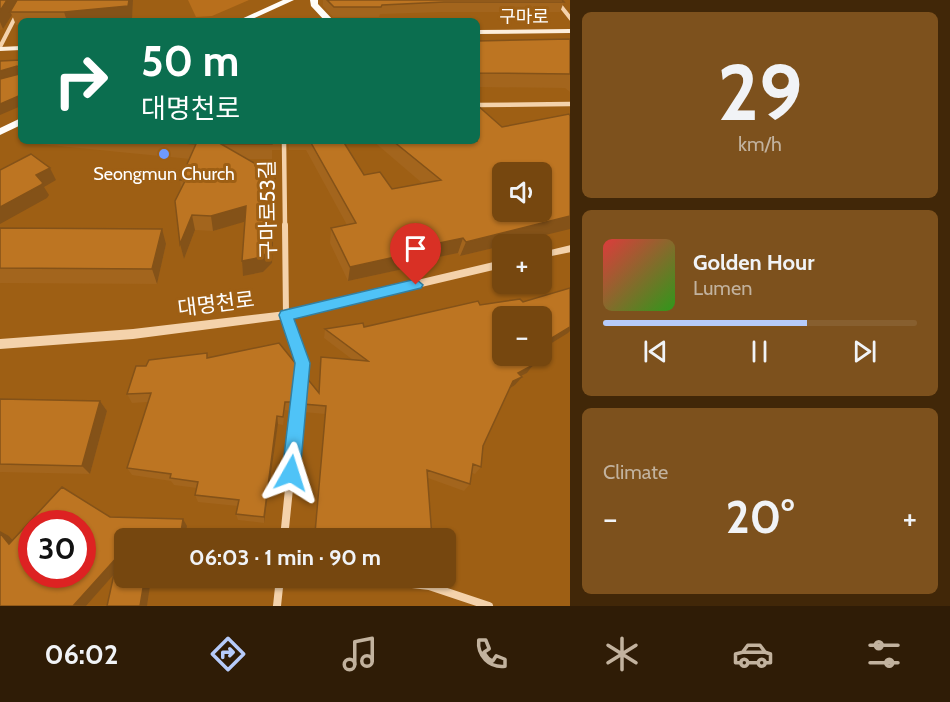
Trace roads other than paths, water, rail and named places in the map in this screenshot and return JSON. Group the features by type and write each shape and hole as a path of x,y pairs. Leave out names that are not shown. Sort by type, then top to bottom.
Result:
{"main road":[{"path":"248,18 290,0"},
{"path":"314,0 314,4 327,18"},
{"name":"구마로","path":"480,32 570,32"},
{"path":"0,48 18,48"},
{"path":"0,132 18,123"}],"street":[{"path":"0,48 24,0"},
{"path":"556,0 570,19"},
{"path":"480,105 570,104"},
{"name":"구마로53길","path":"284,144 286,315 302,363 285,528"},
{"path":"552,252 570,248"},
{"name":"대명천로","path":"0,344 133,334 286,315 492,266"},
{"path":"277,606 279,588"},
{"path":"435,588 489,606"}],"place":[{"name":"Seongmun Church","path":"164,154"}]}
